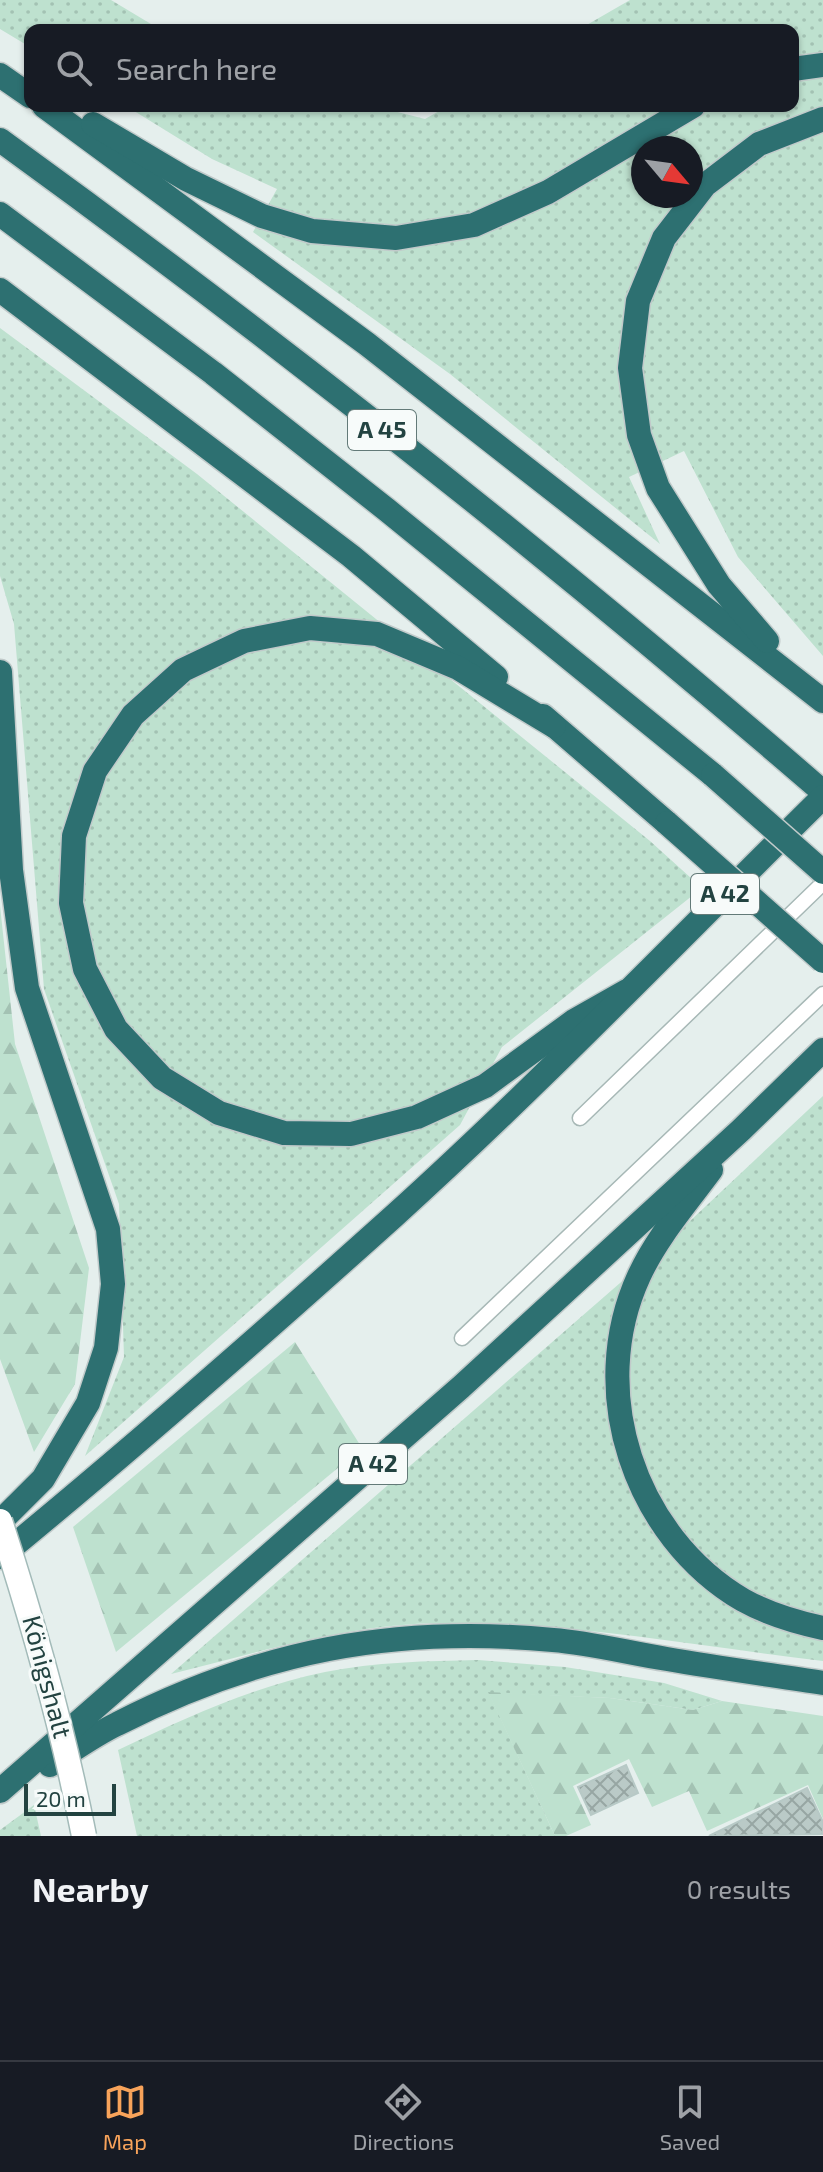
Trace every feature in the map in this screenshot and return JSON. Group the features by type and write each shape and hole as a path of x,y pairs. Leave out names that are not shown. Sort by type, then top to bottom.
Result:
{"highway":[{"path":"799,68 823,65"},
{"path":"0,72 24,84"},
{"path":"0,72 24,91"},
{"path":"52,112 367,344 823,701"},
{"path":"73,112 186,179 262,216 312,231 396,238 474,225 548,192 683,112"},
{"path":"802,682 719,585 658,488 639,435 630,368 638,301 664,238 705,185 759,144 823,119"},
{"name":"A 45","path":"0,140 246,324 620,619 823,794"},
{"name":"A 45","path":"0,214 213,373 387,510 657,727 823,872"},
{"path":"0,290 351,556 554,726 823,961"},
{"path":"554,726 458,668 377,634 310,628 244,641 183,670 133,715 95,771 74,836 73,849 71,903 85,969 116,1029 162,1078 219,1113 284,1133 351,1134 417,1117 485,1086 574,1021 627,991"},
{"path":"0,672 11,870 27,988 108,1229 113,1284 106,1348 88,1403 43,1479 0,1521"},
{"name":"A 42","path":"0,1557 77,1494 395,1215 627,991 823,794"},
{"name":"A 42","path":"0,1793 461,1387 741,1130 823,1050"},
{"path":"741,1130 665,1231 639,1276 622,1327 617,1380 622,1433 639,1483 658,1518 700,1569 743,1600 792,1621 823,1628"},
{"path":"0,1793 114,1725 168,1699 244,1669 318,1650 417,1636 489,1635 556,1640 823,1683"}],"main road":[{"name":"Königshalt","path":"0,1521 55,1702 84,1836"}],"lane":[{"path":"580,1118 823,883"},
{"path":"462,1338 823,994"}],"green space":[{"path":"0,0 111,0 151,24 24,24 24,43 0,29"},
{"path":"630,0 823,0 823,656 738,557 684,451 629,477 660,544 450,374 253,232 277,189 212,159 136,112 398,112 425,119 437,112 799,112 799,24 588,24"},
{"path":"0,328 197,474 650,841 702,888 502,1047 460,1125 85,1456 124,1357 119,1204 44,989 14,624 0,576"},
{"path":"0,906 15,1044 89,1268 75,1384 34,1452 0,1359"},
{"path":"823,1096 823,1661 537,1626 441,1623 339,1634 171,1674 674,1236"},
{"path":"295,1342 362,1448 116,1652 73,1527"},
{"path":"478,1660 565,1667 664,1683 722,1701 693,1710 610,1698 489,1693 555,1836 137,1836 118,1750 219,1705 298,1678 382,1664"},
{"path":"488,1692 610,1698 693,1710 722,1701 823,1716 823,1819 808,1785 707,1831 689,1791 652,1807 629,1759 573,1786 591,1825 566,1836 555,1836"},
{"path":"34,1805 41,1836 0,1836 0,1830"}],"building":[{"path":"626,1765 638,1793 591,1815 578,1787"},
{"path":"807,1788 823,1822 823,1834 709,1836"}]}
